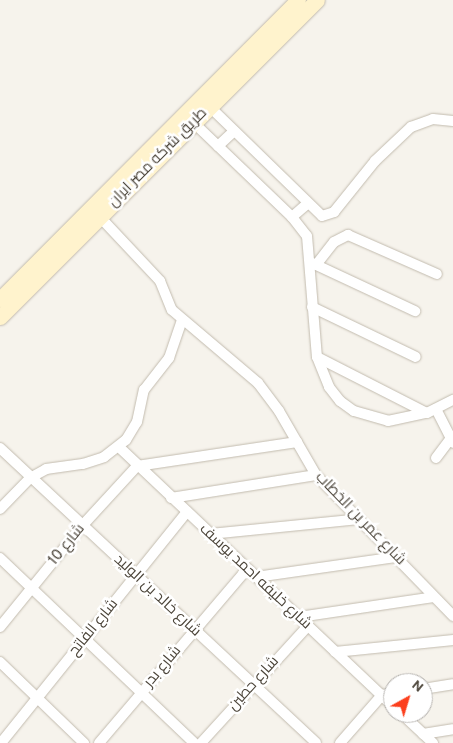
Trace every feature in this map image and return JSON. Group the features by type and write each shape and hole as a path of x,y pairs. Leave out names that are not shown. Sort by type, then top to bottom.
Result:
{"main road":[{"name":"طريق شركه مصر ايران","path":"0,299 298,0"},
{"name":"طريق شركه مصر ايران","path":"0,317 317,0"}],"street":[{"path":"210,107 307,204 322,216 328,216 375,161 411,126 433,119 453,121"},
{"path":"194,123 292,217 307,236 312,263 312,307 317,356 329,387 354,411 388,421 432,411 453,400"},
{"path":"218,146 234,131"},
{"path":"292,217 307,204"},
{"name":"شارع عمر بن الخطاب","path":"100,217 154,274 172,310 182,320 232,358 258,383 297,442 316,475 453,616"},
{"path":"312,263 334,242 348,235 438,274"},
{"path":"312,263 415,311"},
{"path":"312,307 416,357"},
{"path":"0,509 30,478 46,469 83,464 119,448 132,432 144,390 169,358 182,320"},
{"path":"317,356 432,411 452,440 436,458"},
{"path":"137,466 297,442"},
{"name":"شارع خالد بن الوليد","path":"0,448 316,743"},
{"name":"شارع خليفه احمد يوسف","path":"119,448 382,695"},
{"name":"شارع 10","path":"0,626 82,526 137,466"},
{"path":"172,498 316,475"},
{"name":"شارع الفاتح","path":"1,743 187,512"},
{"path":"210,534 359,519"},
{"path":"256,577 396,557"},
{"path":"0,558 194,743"},
{"name":"شارع بدر","path":"99,743 247,569"},
{"path":"299,617 434,597"},
{"name":"شارع حطين","path":"201,743 308,626"},
{"path":"335,652 453,640"},
{"path":"0,662 84,743"},
{"path":"433,687 453,684"},
{"path":"340,743 382,695"},
{"path":"411,723 433,743"},
{"path":"423,734 453,729"}]}
